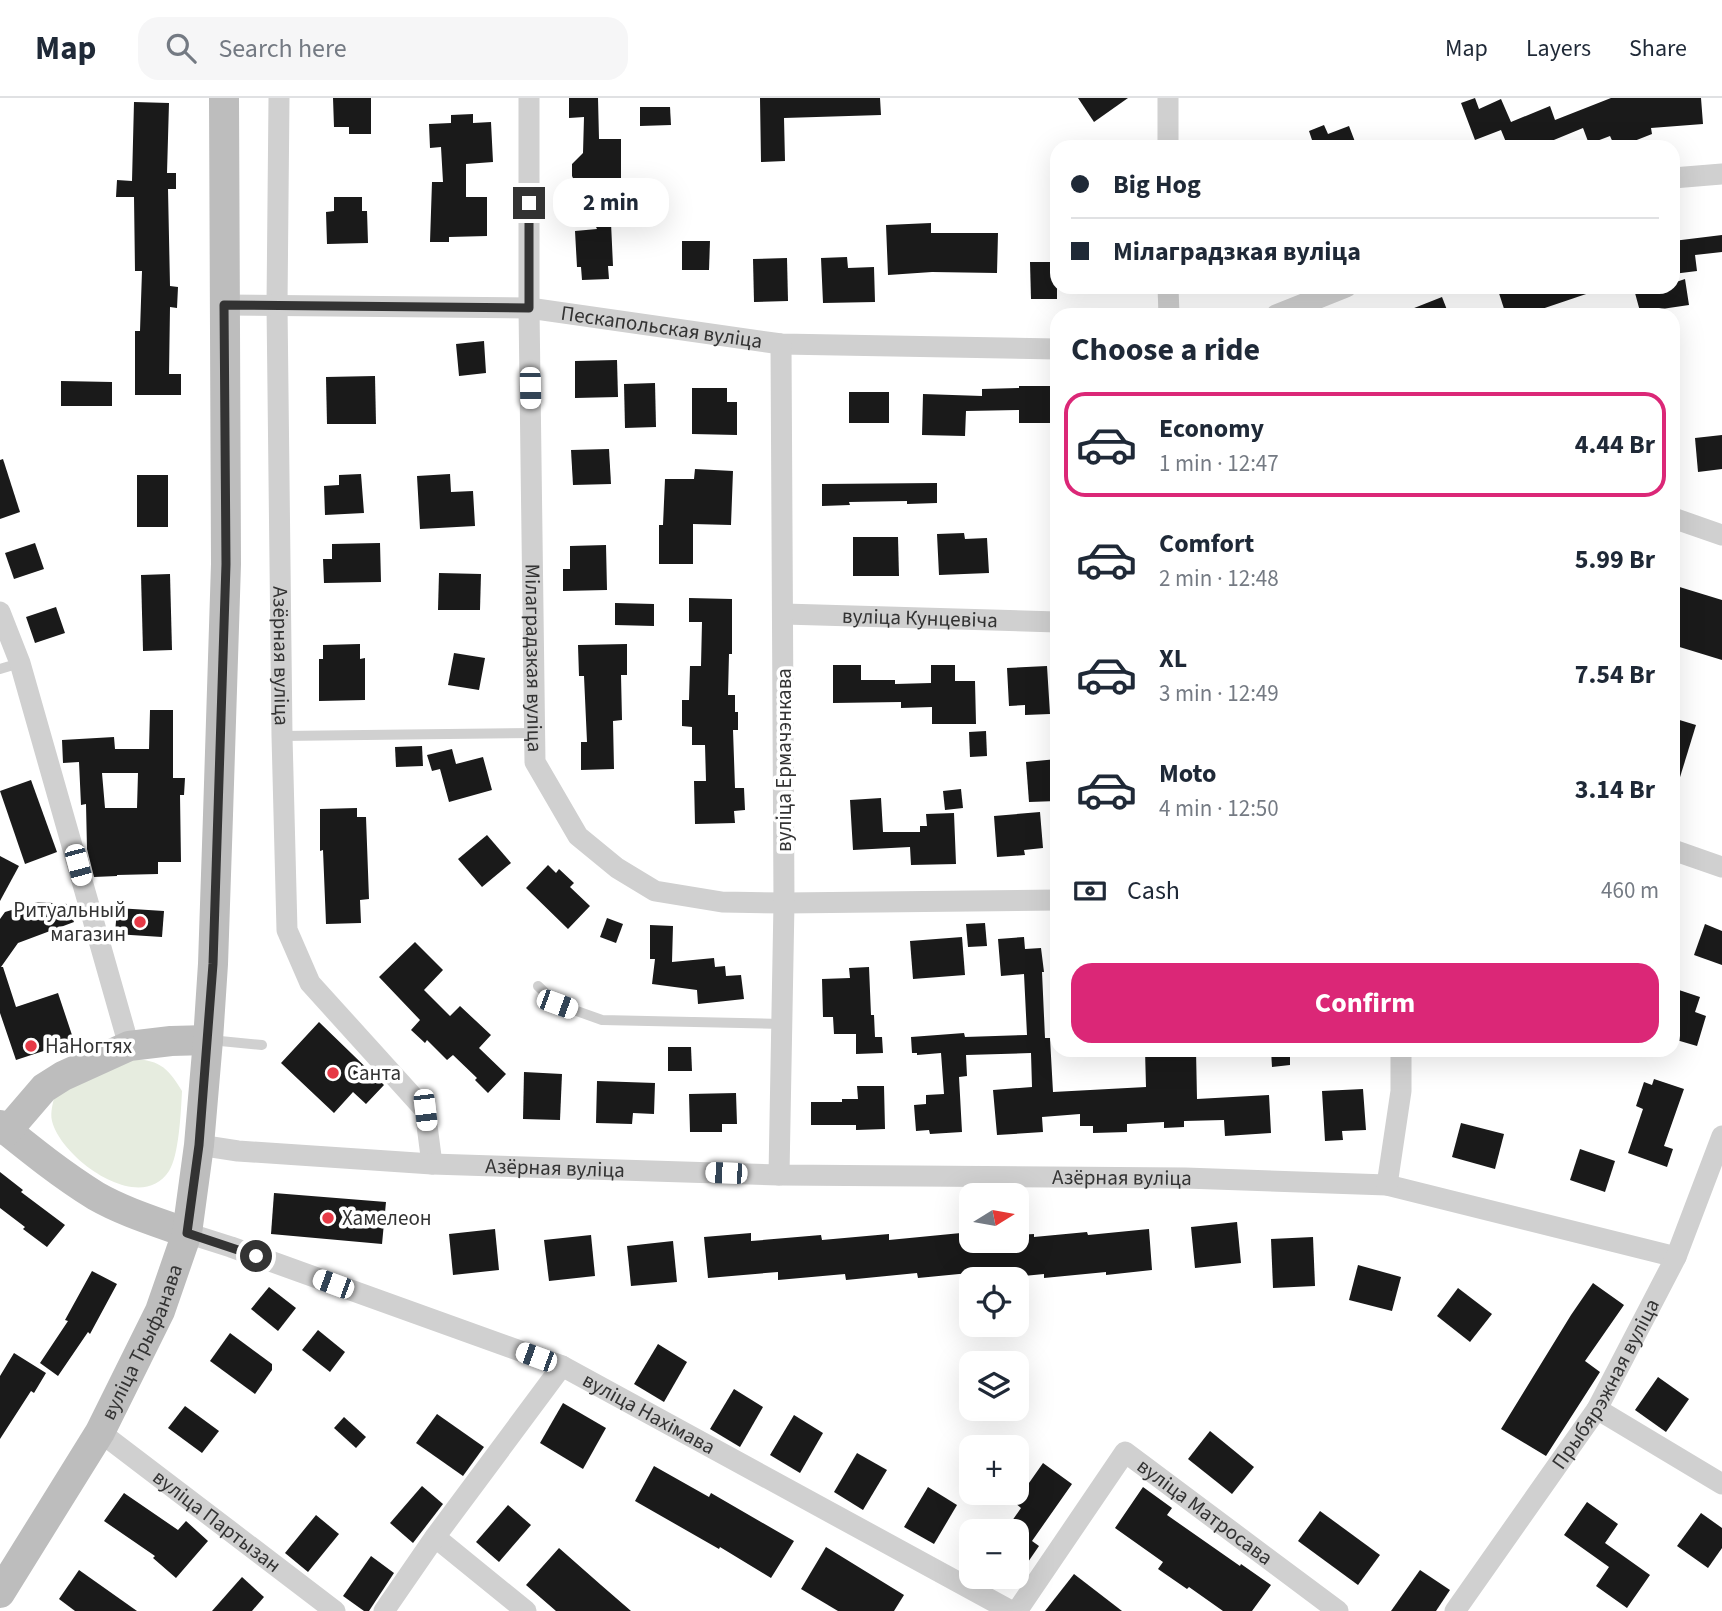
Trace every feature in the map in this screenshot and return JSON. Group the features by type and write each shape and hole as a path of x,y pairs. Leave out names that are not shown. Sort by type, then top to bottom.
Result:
{"street":[{"name":"вуліца Трыфанава","path":"0,1593 100,1432 160,1311 187,1233 199,1145 214,937 226,564 224,98"},
{"name":"Азёрная вуліца","path":"279,98 277,305 287,930 310,984 425,1110 432,1164"},
{"name":"Мілаградзкая вуліца","path":"529,98 535,762 578,836 617,868 655,891 722,901 784,903 1050,900"},
{"path":"1168,98 1168,140"},
{"path":"1680,177 1722,174"},
{"path":"1294,308 1328,294"},
{"name":"Пескапольская вуліца","path":"224,305 529,308 781,344 1050,349"},
{"name":"вуліца Ермачэнкава","path":"779,1175 784,903 781,344"},
{"path":"1680,521 1722,535"},
{"path":"0,612 10,666 129,1046"},
{"name":"вуліца Кунцевіча","path":"783,614 1050,622"},
{"path":"1680,852 1722,867"},
{"path":"187,1233 138,1216 98,1197 4,1128 44,1088 63,1076 129,1046 208,1040"},
{"path":"1387,1185 1401,1091 1401,1057"},
{"name":"Прыбярэжная вуліца","path":"1455,1611 1597,1409 1676,1258 1722,1136"},
{"name":"Азёрная вуліца","path":"199,1145 238,1151 432,1164 779,1175 1185,1178 1387,1185 1676,1258"},
{"name":"вуліца Нахімава","path":"187,1233 562,1366 1011,1611"},
{"path":"384,1611 435,1537 562,1366"},
{"path":"1597,1409 1722,1484"},
{"name":"вуліца Партызан","path":"100,1432 335,1611"},
{"name":"вуліца Матросава","path":"1017,1611 1125,1452 1338,1611"},
{"path":"435,1537 526,1611"}],"lane":[{"path":"282,736 535,733"},
{"path":"538,986 557,1004 602,1020 782,1024"},
{"path":"208,1040 262,1045"}],"shaded area":[{"path":"128,1059 147,1060 161,1066 182,1091 179,1133 169,1171 156,1183 140,1187 122,1185 85,1165 58,1136 51,1118 55,1094"}],"building":[{"path":"333,98 371,98 371,134 349,134 349,127 334,127"},
{"path":"569,98 598,98 599,139 621,139 621,200 610,201 613,266 608,266 609,279 582,280 581,267 577,267 575,231 597,229 572,176 572,164 583,153 584,117 569,118"},
{"path":"760,98 880,98 881,115 784,118 785,161 761,162"},
{"path":"1078,98 1128,98 1094,122"},
{"path":"1475,98 1479,109 1501,99 1511,122 1550,106 1555,120 1611,98 1701,98 1703,124 1651,128 1652,134 1637,140 1612,140 1610,136 1600,140 1588,140 1583,128 1554,140 1505,140 1501,130 1475,140 1461,103"},
{"path":"134,102 169,103 167,173 176,173 176,189 168,189 170,286 178,287 177,308 170,307 169,374 181,374 181,395 135,395 135,331 140,331 142,271 135,271 134,197 116,197 117,180 132,181"},
{"path":"640,107 670,107 671,125 640,126"},
{"path":"473,114 473,123 491,122 493,162 466,164 466,197 487,197 487,236 449,237 449,242 430,242 432,182 443,182 441,147 430,148 429,124 451,123 451,115"},
{"path":"1324,125 1328,134 1349,126 1354,140 1312,140 1309,131"},
{"path":"334,197 362,197 362,211 367,211 368,243 327,244 326,212 334,211"},
{"path":"931,223 931,233 998,233 997,273 932,272 888,275 886,225"},
{"path":"1722,235 1722,252 1695,255 1697,271 1680,273 1680,240"},
{"path":"682,241 710,241 709,270 682,270"},
{"path":"847,257 848,268 874,267 875,302 823,303 821,258"},
{"path":"787,258 788,301 754,302 753,259"},
{"path":"1030,262 1050,262 1050,294 1057,294 1057,299 1031,299"},
{"path":"1685,279 1689,305 1639,308 1635,294 1680,294 1680,281"},
{"path":"1499,294 1586,294 1545,308 1504,308"},
{"path":"1442,297 1446,308 1414,308"},
{"path":"484,341 486,373 459,376 456,344"},
{"path":"617,360 618,397 575,398 575,361"},
{"path":"375,376 376,424 327,424 326,377"},
{"path":"61,381 112,382 112,406 61,406"},
{"path":"655,383 656,427 625,428 624,384"},
{"path":"1050,386 1050,423 1019,423 1019,410 966,411 965,436 922,435 923,394 982,396 982,389"},
{"path":"692,388 727,388 727,402 737,402 737,435 692,434"},
{"path":"849,392 889,392 889,423 849,423"},
{"path":"1722,435 1722,469 1698,472 1695,438"},
{"path":"609,449 611,484 573,485 571,450"},
{"path":"3,459 20,512 0,519 0,460"},
{"path":"695,469 733,471 731,525 693,524 693,564 659,564 659,525 663,525 665,479 694,479"},
{"path":"361,474 364,513 325,515 324,486 339,485 339,475"},
{"path":"450,474 451,492 473,491 475,526 420,529 417,476"},
{"path":"137,475 168,475 168,527 137,527"},
{"path":"937,483 937,503 849,502 850,505 822,506 822,484"},
{"path":"964,533 965,539 987,538 989,573 939,575 937,534"},
{"path":"853,537 898,537 899,576 853,576"},
{"path":"35,543 44,569 14,579 5,553"},
{"path":"380,543 381,582 324,583 323,559 332,559 332,544"},
{"path":"606,545 607,590 563,591 563,569 570,569 570,546"},
{"path":"439,573 481,574 480,610 438,610"},
{"path":"170,574 172,650 143,651 141,575"},
{"path":"1680,587 1722,600 1722,660 1680,647"},
{"path":"689,598 732,599 732,654 729,654 728,695 735,695 735,712 738,712 738,730 733,730 735,788 744,788 745,810 734,811 735,823 695,824 694,781 706,781 705,745 692,745 692,727 682,726 682,700 689,700 690,666 701,666 702,622 689,622"},
{"path":"615,603 654,604 654,626 615,625"},
{"path":"56,607 65,633 35,643 26,617"},
{"path":"360,644 360,659 365,658 365,700 319,701 319,659 323,659 323,645"},
{"path":"627,644 627,675 621,675 622,720 613,721 614,769 581,770 581,742 587,742 584,676 579,676 578,645"},
{"path":"454,653 485,658 479,690 448,685"},
{"path":"833,665 861,665 861,680 895,680 895,684 931,683 931,665 955,665 955,681 975,681 976,724 932,724 932,707 901,708 901,702 833,703"},
{"path":"1047,666 1050,714 1025,715 1025,705 1009,706 1007,668"},
{"path":"150,710 173,710 173,778 185,778 184,795 180,795 181,862 158,862 158,874 94,877 87,849 86,804 81,805 79,762 63,763 62,740 114,737 115,749 149,749","holes":["102,773 138,773 137,808 105,808"]},
{"path":"1680,720 1696,725 1680,777"},
{"path":"986,731 987,756 970,757 969,732"},
{"path":"422,746 423,766 396,767 395,747"},
{"path":"452,749 456,764 483,757 492,790 449,802 440,769 432,771 427,755"},
{"path":"1050,760 1050,801 1029,802 1026,762"},
{"path":"31,780 57,852 25,864 0,791"},
{"path":"961,789 963,808 945,810 943,791"},
{"path":"881,798 883,832 920,832 920,826 927,826 926,814 954,813 956,864 911,865 910,847 853,850 850,800"},
{"path":"357,808 357,817 366,817 369,899 360,900 361,923 326,924 323,850 320,851 320,809"},
{"path":"1040,812 1043,848 1024,850 1025,855 997,857 994,816"},
{"path":"487,835 511,863 482,887 458,859"},
{"path":"0,856 19,866 0,901"},
{"path":"548,865 556,873 559,869 574,883 570,887 590,906 568,929 526,888"},
{"path":"38,902 67,904 74,922 18,943 1,967 16,1007 58,993 74,1041 16,1060 0,1013 0,919 5,912"},
{"name":"Ритуальный магазин","path":"117,908 164,911 162,937 115,934"},
{"path":"607,918 623,924 616,943 600,937"},
{"path":"985,923 987,946 968,947 966,924"},
{"path":"1705,924 1722,931 1722,965 1694,955"},
{"path":"650,925 673,926 672,962 714,958 715,967 725,966 726,976 741,975 744,999 698,1004 697,990 652,984 655,959 650,959"},
{"path":"962,937 965,975 913,979 910,941"},
{"path":"1024,937 1025,949 1041,948 1045,1038 1050,1038 1053,1092 1146,1087 1145,1057 1196,1057 1197,1099 1269,1095 1271,1133 1225,1136 1224,1120 1184,1121 1184,1127 1164,1128 1164,1122 1127,1124 1127,1132 1093,1133 1093,1126 1080,1126 1080,1114 1042,1117 1043,1132 997,1135 993,1090 1032,1087 1031,1053 966,1055 967,1076 959,1077 962,1132 930,1134 929,1130 916,1131 914,1105 926,1104 926,1095 944,1094 941,1053 912,1053 911,1037 964,1033 965,1037 1027,1035 1024,974 1001,976 998,939"},
{"path":"415,942 443,970 424,990 450,1016 460,1006 491,1035 479,1048 506,1074 488,1093 453,1055 447,1060 427,1040 425,1043 411,1030 420,1020 379,977"},
{"path":"869,967 871,1015 874,1015 875,1037 882,1037 883,1053 856,1054 856,1034 834,1034 833,1017 823,1017 822,979 850,978 849,968"},
{"path":"1680,990 1700,997 1695,1012 1706,1016 1697,1046 1680,1041"},
{"name":"Санта","path":"319,1022 384,1085 366,1104 353,1092 334,1113 281,1063"},
{"path":"668,1047 691,1047 692,1071 668,1071"},
{"path":"1271,1057 1290,1057 1290,1065 1272,1067"},
{"path":"524,1072 562,1074 560,1120 523,1119"},
{"path":"1654,1079 1684,1089 1664,1146 1673,1149 1667,1167 1628,1153 1643,1109 1636,1106 1644,1082 1652,1085"},
{"path":"597,1081 655,1083 654,1114 633,1113 632,1124 596,1123"},
{"path":"857,1086 884,1086 885,1129 856,1130 856,1125 811,1125 811,1102 858,1099"},
{"path":"1363,1089 1366,1130 1342,1131 1343,1140 1325,1141 1322,1091"},
{"path":"736,1093 737,1124 722,1124 722,1132 690,1132 689,1094"},
{"path":"1461,1123 1504,1134 1495,1169 1452,1157"},
{"path":"1580,1149 1615,1161 1605,1192 1570,1180"},
{"path":"0,1172 23,1190 21,1192 65,1225 47,1247 0,1208"},
{"name":"Хамелеон","path":"274,1193 386,1202 382,1244 271,1234"},
{"path":"1237,1222 1241,1263 1195,1268 1191,1227"},
{"path":"495,1229 499,1270 453,1275 449,1234"},
{"path":"1149,1229 1152,1270 1044,1278 1044,1274 1029,1275 1029,1267 959,1267 959,1274 918,1278 917,1273 846,1280 845,1274 778,1280 778,1272 708,1278 704,1237 751,1233 751,1241 821,1235 822,1240 889,1234 889,1240 959,1233 959,1253 1029,1253 1029,1234 1034,1234 1034,1237 1087,1232 1088,1235"},
{"path":"591,1235 595,1276 549,1281 544,1240"},
{"path":"1313,1237 1315,1286 1273,1288 1271,1239"},
{"path":"673,1241 677,1282 631,1286 627,1246"},
{"path":"1358,1265 1401,1277 1392,1311 1349,1300"},
{"path":"92,1271 117,1284 90,1334 88,1332 58,1376 40,1363 68,1321 65,1320"},
{"path":"1593,1283 1624,1305 1585,1361 1600,1372 1546,1456 1501,1429"},
{"path":"269,1287 296,1308 278,1331 251,1309"},
{"path":"1458,1288 1492,1314 1470,1342 1437,1316"},
{"path":"318,1330 345,1352 330,1372 302,1350"},
{"path":"230,1333 272,1364 272,1370 255,1394 210,1361"},
{"path":"658,1344 687,1362 664,1402 634,1384"},
{"path":"14,1353 46,1373 0,1439 0,1376"},
{"path":"1658,1377 1689,1399 1666,1432 1635,1410"},
{"path":"734,1389 763,1407 740,1447 710,1429"},
{"path":"563,1403 606,1428 583,1469 540,1443"},
{"path":"185,1406 219,1431 202,1453 168,1428"},
{"path":"437,1414 484,1447 463,1476 416,1443"},
{"path":"794,1415 823,1433 800,1473 770,1455"},
{"path":"344,1417 366,1437 356,1448 334,1428"},
{"path":"1210,1431 1254,1467 1232,1494 1188,1459"},
{"path":"857,1453 887,1470 863,1510 834,1492"},
{"path":"1043,1463 1072,1484 1032,1541 1039,1546 1029,1561 1029,1519 1013,1519 1021,1508 1017,1505 1029,1505 1029,1483"},
{"path":"654,1466 709,1497 711,1493 794,1541 771,1578 635,1501"},
{"path":"422,1486 443,1504 413,1543 390,1523"},
{"path":"928,1487 957,1505 934,1544 904,1527"},
{"path":"1143,1487 1172,1508 1167,1515 1271,1585 1252,1611 1223,1611 1158,1569 1163,1562 1115,1528"},
{"path":"124,1493 178,1530 186,1521 208,1541 176,1578 153,1558 155,1556 104,1521"},
{"path":"1587,1502 1618,1524 1605,1543 1650,1575 1627,1608 1596,1586 1609,1567 1564,1535"},
{"path":"508,1505 531,1525 499,1562 476,1542"},
{"path":"1320,1511 1380,1555 1358,1585 1298,1541"},
{"path":"1701,1513 1722,1528 1722,1548 1708,1568 1677,1546"},
{"path":"316,1515 339,1534 308,1572 285,1553"},
{"path":"826,1547 904,1595 894,1611 838,1611 801,1589"},
{"path":"559,1548 631,1611 556,1611 526,1585"},
{"path":"371,1556 394,1573 369,1611 364,1611 343,1596"},
{"path":"79,1570 137,1611 75,1611 59,1599"},
{"path":"1420,1570 1450,1590 1436,1611 1391,1611"},
{"path":"1074,1574 1122,1611 1045,1611"},
{"path":"242,1577 264,1597 252,1611 212,1611"}],"place":[{"name":"Ритуальный магазин","path":"140,922"},
{"name":"НаНогтях","path":"31,1046"},
{"name":"Санта","path":"333,1073"},
{"name":"Хамелеон","path":"328,1218"}],"route":[{"path":"256,1256 187,1233 199,1145 213,964 226,564 224,305 529,308 529,203"}]}
